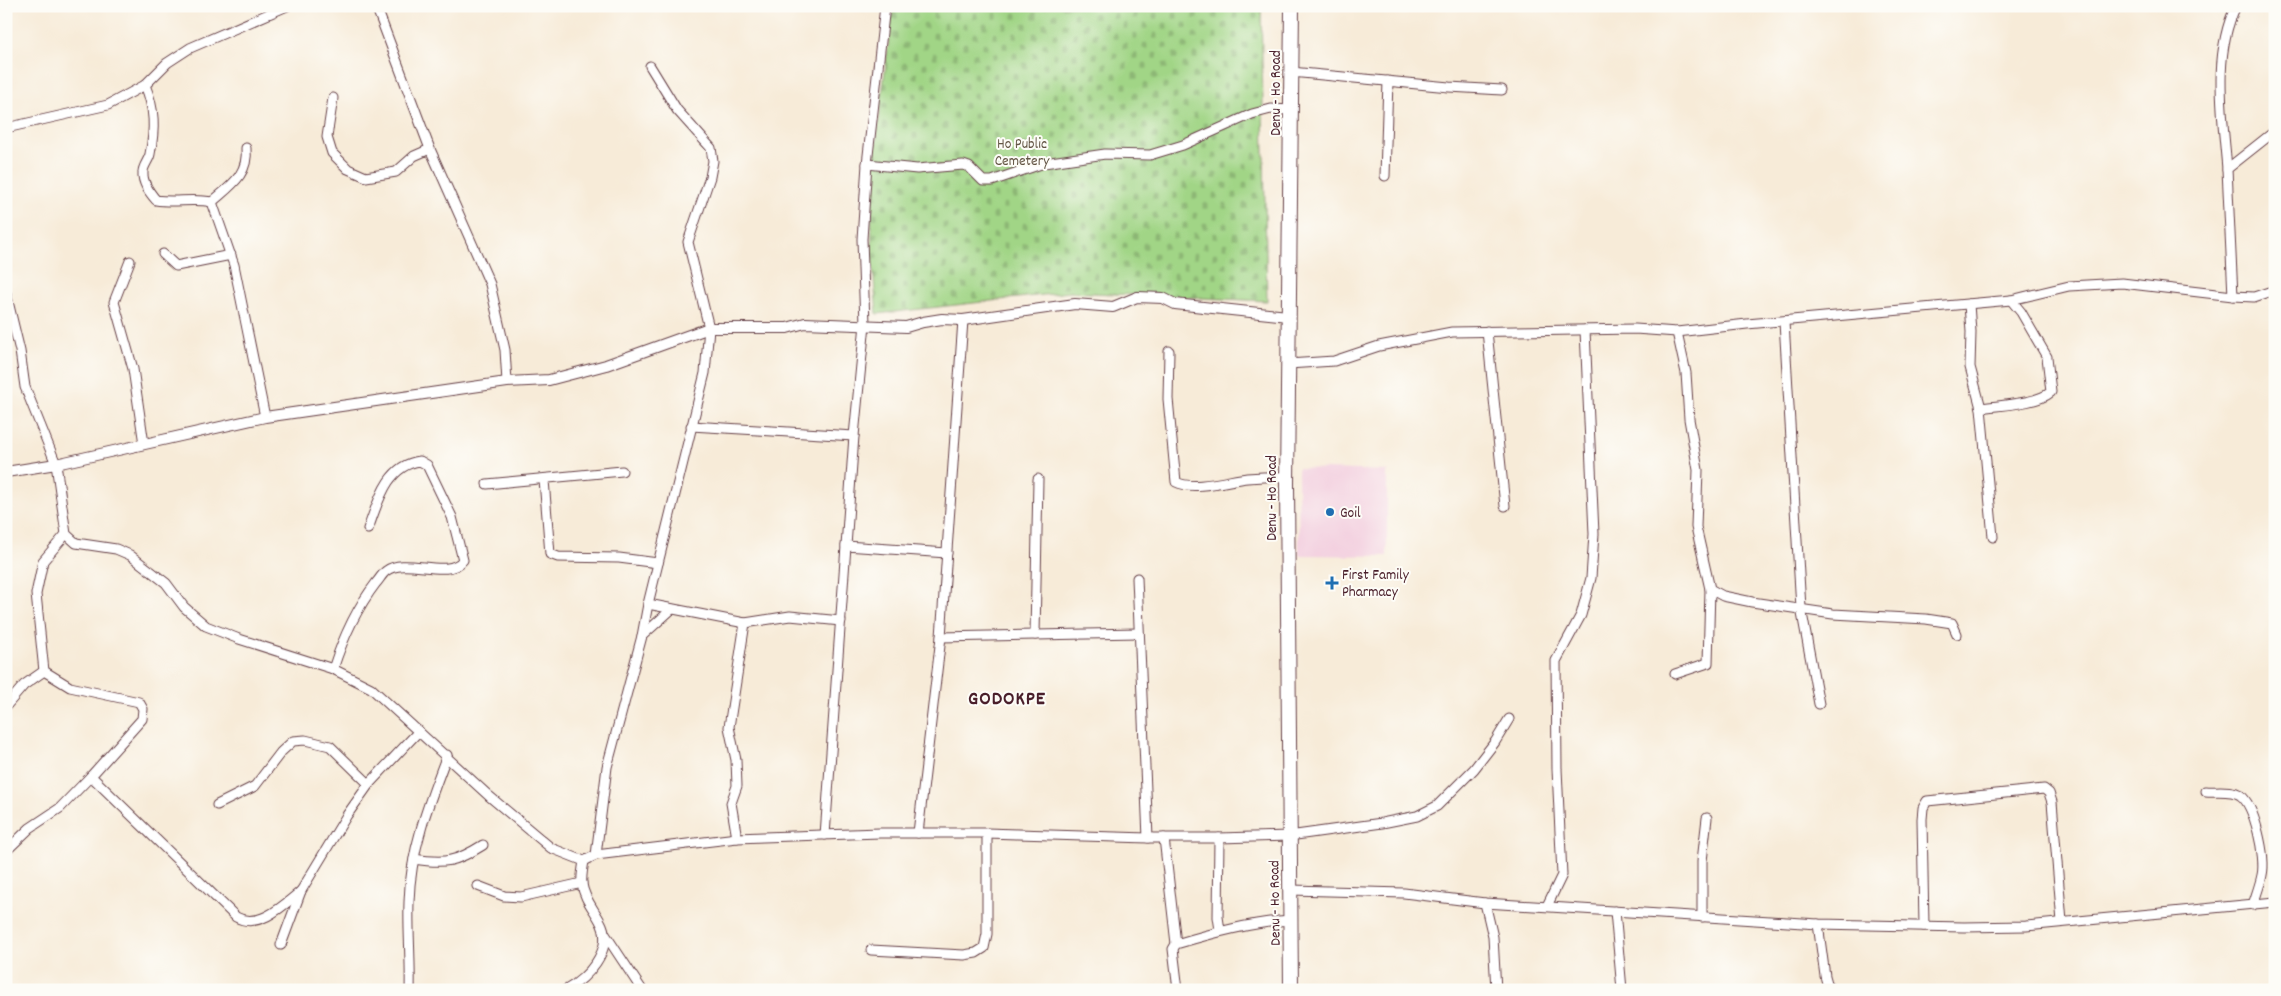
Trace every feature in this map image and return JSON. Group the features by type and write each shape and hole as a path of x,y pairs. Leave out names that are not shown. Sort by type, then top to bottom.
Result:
{"main road":[{"name":"Denu - Ho Road","path":"1292,6 1287,476 1289,836 1292,990"}],"street":[{"path":"6,128 108,105 145,85 167,63 190,48 287,6"},
{"path":"376,6 430,148 490,284 505,350 507,382"},
{"path":"825,835 854,436 865,324 862,240 866,164 885,6"},
{"path":"2233,296 2222,88 2225,36 2236,6"},
{"path":"596,855 607,768 642,636 648,604 705,372 709,328 688,242 710,177 711,148 677,110 650,66"},
{"path":"1291,72 1449,87 1502,90"},
{"path":"1385,176 1388,81"},
{"path":"145,85 153,103 153,134 150,157 143,172 147,189 156,200 170,202 199,199 212,202"},
{"path":"333,98 327,137 332,153 348,169 366,177 396,172 414,156 430,148"},
{"path":"866,164 917,169 963,165 969,167 983,181 992,181 1044,163 1105,154 1150,154 1183,145 1252,114 1271,109 1291,110"},
{"path":"2227,169 2275,131"},
{"path":"212,202 238,178 248,162 246,148"},
{"path":"212,202 231,255 266,417"},
{"path":"163,254 176,266 231,255"},
{"path":"130,261 114,302 133,370 144,444"},
{"path":"1288,364 1334,361 1379,346 1419,336 1452,332 1635,330 1677,332 2011,300 2069,286 2122,283 2254,297 2275,290"},
{"path":"6,293 20,351 25,387 56,464 66,534 76,543 116,549 130,555 166,583 184,607 206,626 239,639 333,669 371,688 447,755 489,796 551,848 584,860 596,855 737,838 918,833 1219,838 1289,836 1382,823 1426,813 1447,797 1474,769 1495,742 1508,719"},
{"path":"6,472 56,464 266,417 507,382 549,380 606,365 709,328 787,328 805,322 906,327 942,319 962,320 1075,304 1113,307 1137,298 1163,298 1174,304 1288,316"},
{"path":"1982,408 2046,397 2051,392 2048,357 2021,312 2011,300"},
{"path":"1968,304 1971,332 1970,367 1982,408 1993,536"},
{"path":"918,833 941,637 962,320"},
{"path":"1784,322 1801,608 1819,704"},
{"path":"1547,906 1562,875 1557,769 1556,661 1581,615 1592,569 1594,534 1585,330"},
{"path":"1487,331 1505,506"},
{"path":"1674,674 1708,663 1710,589 1707,568 1700,548 1696,527 1698,470 1689,418 1686,373 1677,332"},
{"path":"1169,351 1168,399 1176,482 1182,484 1214,484 1260,477 1287,476"},
{"path":"691,426 854,436"},
{"path":"333,669 341,642 362,602 386,571 401,566 454,567 463,560 452,517 426,465 420,461 398,468 381,493 368,530"},
{"path":"487,484 622,471"},
{"path":"1035,635 1038,479"},
{"path":"544,480 550,554 565,558 619,558 658,563"},
{"path":"44,671 36,594 43,561 66,534"},
{"path":"846,546 947,553"},
{"path":"1137,578 1148,838"},
{"path":"1710,589 1732,598 1833,614 1926,618 1952,623 1957,634"},
{"path":"648,604 745,623 790,616 841,621"},
{"path":"642,636 672,609"},
{"path":"737,838 731,803 736,786 736,760 729,727 745,623"},
{"path":"941,637 1138,633"},
{"path":"6,706 24,685 44,671"},
{"path":"6,851 30,828 60,808 142,719 143,709 139,702 70,688 44,671"},
{"path":"281,945 301,891 347,814 369,784 419,731"},
{"path":"217,805 255,786 281,752 293,741 305,740 330,746 369,784"},
{"path":"410,990 409,901 414,859 429,802 447,755"},
{"path":"91,776 236,917 243,921 256,921 283,906 301,891"},
{"path":"1924,926 1922,819 1923,808 1927,801 2044,790 2049,793 2052,802 2062,922"},
{"path":"2206,791 2240,794 2248,805 2262,853 2263,874 2253,905"},
{"path":"1702,917 1702,861 1708,818"},
{"path":"870,950 964,955 976,953 984,948 987,934 987,833"},
{"path":"1164,838 1176,944 1173,949 1178,990"},
{"path":"1219,838 1218,917 1220,930"},
{"path":"414,859 444,862 461,858 483,845"},
{"path":"584,860 582,882 585,894 605,934 642,990"},
{"path":"478,886 504,896 521,897 582,882"},
{"path":"1290,890 1404,893 1485,902 1818,924 1924,926 2026,926 2275,902"},
{"path":"1485,902 1493,937 1496,990"},
{"path":"1615,911 1622,990"},
{"path":"1176,944 1220,930 1234,930 1267,921 1292,920"},
{"path":"1818,924 1825,976 1829,990"},
{"path":"566,990 580,982 601,956 605,934"}],"shaded area":[{"path":"1298,468 1387,471 1387,556 1299,555"}],"green space":[{"name":"Ho Public Cemetery","path":"893,6 1261,6 1267,301 1070,292 877,314 872,256 871,184"}],"place":[{"name":"Goil","path":"1330,512"},
{"name":"First Family Pharmacy","path":"1332,583"}],"district":[{"name":"GODOKPE","path":"1007,697"}]}
